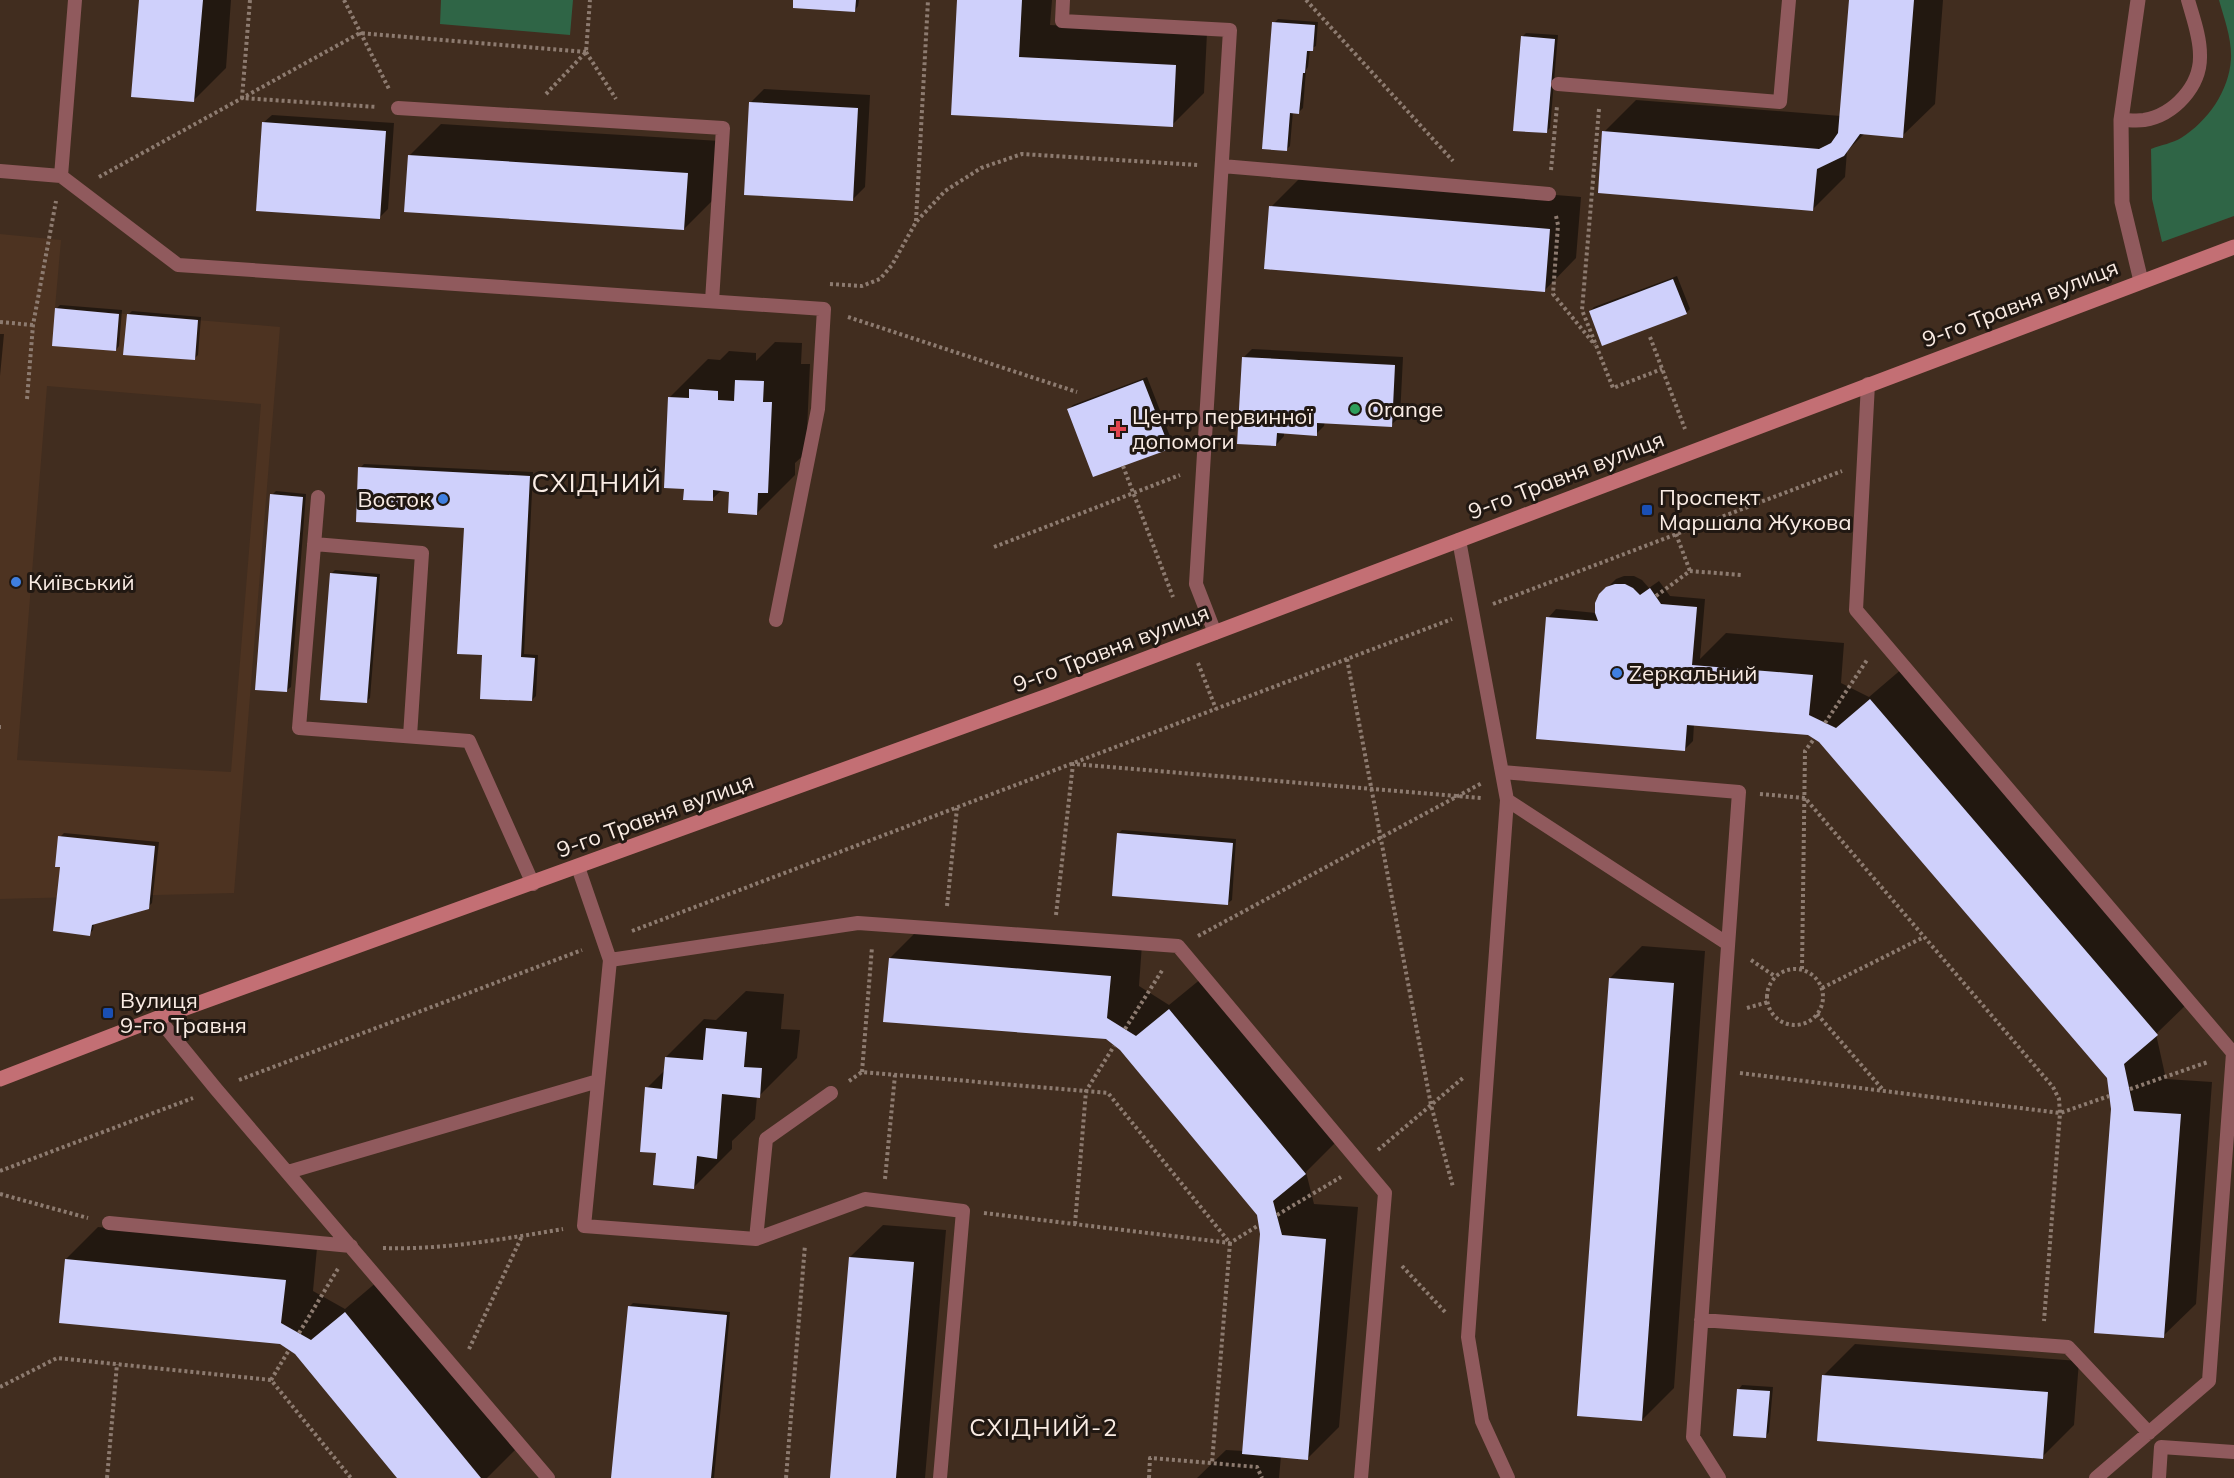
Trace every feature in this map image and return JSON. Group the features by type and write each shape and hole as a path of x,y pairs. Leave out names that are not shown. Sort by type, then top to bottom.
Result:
{"street":[{"path":"2138,0 2121,120 2122,202 2141,281"},
{"name":"9-го Травня вулиця","path":"0,1079 158,1018 1050,695 2234,247"}],"lane":[{"path":"60,176 75,0"},
{"path":"1063,0 1062,21 1230,30 1196,584 1215,633"},
{"path":"1558,84 1780,102 1789,0"},
{"path":"2121,120 2144,120 2165,112 2183,98 2196,79 2201,57 2198,34 2188,0"},
{"path":"398,108 723,128 712,302"},
{"path":"1222,166 1549,194"},
{"path":"0,171 60,176 178,265 824,309 818,409 776,620"},
{"path":"1868,384 1856,610 2234,1054 2209,1381 2096,1478"},
{"path":"318,497 299,728 469,741 533,884"},
{"path":"1459,540 1507,800 1468,1336 1482,1421 1509,1478"},
{"path":"314,544 422,553 410,736"},
{"path":"1502,772 1739,792 1693,1437 1719,1478"},
{"path":"1507,800 1728,944"},
{"path":"578,867 610,960 584,1226 756,1239 865,1198 963,1210 940,1478"},
{"path":"610,960 858,922 1178,946 1385,1192 1361,1478"},
{"path":"158,1018 548,1478"},
{"path":"288,1172 598,1081"},
{"path":"756,1239 765,1139 831,1093"},
{"path":"110,1223 351,1246"},
{"path":"1701,1320 2068,1347 2149,1433"},
{"path":"2159,1478 2161,1447 2234,1452"}],"path":[{"path":"242,98 250,0"},
{"path":"344,0 398,108"},
{"path":"590,0 586,52 631,122"},
{"path":"916,222 928,0"},
{"path":"1306,0 1476,187"},
{"path":"95,179 360,33 586,52"},
{"path":"526,116 586,52"},
{"path":"1549,194 1558,84"},
{"path":"1601,87 1582,310 1613,388 1662,369"},
{"path":"242,98 398,108"},
{"path":"826,284 862,286 880,279 892,265 916,222 945,191 981,168 1022,154 1222,166"},
{"path":"27,399 33,325 60,176"},
{"path":"1558,225 1553,294 1597,348"},
{"path":"824,309 1077,392"},
{"path":"0,322 33,325"},
{"path":"1650,337 1694,451"},
{"path":"0,1171 1864,462"},
{"path":"994,547 1204,465"},
{"path":"1122,466 1174,600"},
{"path":"1676,534 1690,571"},
{"path":"1656,596 1690,571 1742,575"},
{"path":"1825,723 1881,640"},
{"path":"1190,642 1216,710"},
{"path":"1347,659 1431,1105 1455,1195"},
{"path":"1802,969 1805,751 1814,739"},
{"path":"1073,764 1507,800"},
{"path":"1054,937 1073,764"},
{"path":"1125,1029 1178,946 1502,772"},
{"path":"1739,792 1805,798 2053,1087 2059,1099 2060,1113 2042,1346"},
{"path":"945,929 957,808"},
{"path":"874,924 862,1072 1108,1093 1230,1243 1212,1463"},
{"path":"1822,988 1924,937"},
{"path":"1792,969 1802,969 1811,973 1818,980 1824,997 1817,1014 1803,1024 1785,1023 1771,1011 1767,993 1776,977 1792,969"},
{"path":"1817,1014 1884,1091"},
{"path":"1075,1224 1086,1091 1114,1046"},
{"path":"2130,1089 2234,1054"},
{"path":"1277,1215 1362,1164 1488,1056"},
{"path":"1719,1070 2060,1113 2109,1096"},
{"path":"882,1201 895,1075"},
{"path":"0,1194 110,1223"},
{"path":"963,1210 1230,1243 1259,1225"},
{"path":"786,1478 807,1220"},
{"path":"299,1333 351,1246 411,1249 466,1245 584,1226"},
{"path":"458,1372 522,1236"},
{"path":"1381,1244 1468,1336"},
{"path":"271,1380 289,1350"},
{"path":"0,1387 57,1358 271,1380 351,1478"},
{"path":"107,1478 117,1364"},
{"path":"1149,1478 1150,1458 1257,1467 1262,1478"}],"shaded area":[{"name":"Київський","path":"0,234 61,240 55,308 280,327 234,893 0,899","holes":["47,386 261,404 231,772 17,760"]}],"green space":[{"path":"441,0 573,0 570,35 440,24"},
{"path":"2219,0 2234,0 2234,216 2162,242 2152,199 2151,149 2178,140 2191,131 2208,114 2221,94 2229,71 2231,51"}],"building":[{"path":"139,0 203,0 194,102 131,97"},
{"path":"793,0 856,0 855,12 793,8"},
{"path":"957,0 1022,0 1019,57 1176,65 1173,127 951,115"},
{"path":"1849,0 1914,0 1903,138 1860,134 1844,156 1817,169 1813,211 1598,193 1602,131 1819,149 1831,143 1838,133"},
{"path":"1272,22 1315,25 1313,51 1307,51 1305,73 1303,73 1299,114 1290,113 1287,151 1262,149"},
{"path":"1521,36 1555,39 1547,133 1513,131"},
{"path":"749,102 858,108 853,201 744,195"},
{"path":"262,122 386,131 380,219 256,211"},
{"path":"408,155 688,173 684,230 404,212"},
{"path":"1269,206 1550,229 1545,292 1264,269"},
{"path":"1673,279 1687,314 1602,346 1589,311"},
{"path":"55,308 119,314 116,351 52,346"},
{"path":"127,314 198,320 195,360 123,355"},
{"path":"1242,357 1395,365 1392,427 1317,423 1317,436 1277,433 1276,446 1237,444"},
{"path":"735,380 764,381 763,402 772,402 768,493 758,493 757,515 728,513 729,492 713,490 713,501 683,500 684,489 664,488 668,397 689,398 689,389 718,391 718,400 734,401"},
{"path":"1143,380 1170,449 1093,477 1067,409"},
{"path":"358,467 530,476 521,657 535,658 532,701 480,699 482,655 457,654 464,528 356,522"},
{"path":"270,494 303,497 287,692 255,690"},
{"path":"330,573 377,577 367,703 320,700"},
{"path":"1625,584 1640,595 1650,588 1661,604 1697,607 1692,665 1813,675 1809,715 1836,728 1870,699 2158,1035 2124,1064 2134,1111 2181,1114 2164,1338 2094,1333 2111,1109 2107,1078 1819,742 1808,735 1687,725 1685,751 1536,739 1546,617 1598,621 1595,603 1599,594 1606,587"},
{"path":"1117,833 1233,843 1228,905 1112,896"},
{"path":"58,836 155,846 149,909 92,925 90,936 53,931 60,867 55,867"},
{"path":"889,958 1111,976 1107,1018 1136,1036 1169,1009 1306,1174 1273,1201 1282,1235 1326,1239 1308,1460 1242,1454 1260,1234 1257,1215 1120,1050 1106,1039 883,1022"},
{"path":"1609,978 1674,983 1642,1421 1577,1416"},
{"path":"706,1028 747,1032 744,1067 762,1068 760,1098 722,1094 717,1159 697,1156 694,1189 653,1185 656,1153 640,1152 645,1087 662,1089 665,1057 703,1060"},
{"path":"849,1257 914,1262 896,1478 830,1478"},
{"path":"65,1259 286,1280 281,1323 311,1340 345,1312 481,1478 397,1478 295,1354 280,1344 59,1323"},
{"path":"628,1306 727,1315 711,1478 611,1478"},
{"path":"1822,1375 2048,1392 2043,1459 1817,1441"},
{"path":"1737,1389 1770,1391 1766,1438 1733,1436"}],"place":[{"name":"Orange","path":"1355,409"},
{"name":"Центр первинної допомоги","path":"1118,429"},
{"name":"Восток","path":"443,499"},
{"name":"Проспект Маршала Жукова","path":"1647,510"},
{"name":"Київський","path":"16,582"},
{"name":"Zеркальний","path":"1617,673"},
{"name":"Вулиця 9-го Травня","path":"108,1013"}],"district":[{"name":"СХІДНИЙ","path":"597,482"},
{"name":"СХІДНИЙ-2","path":"1044,1427"}]}
